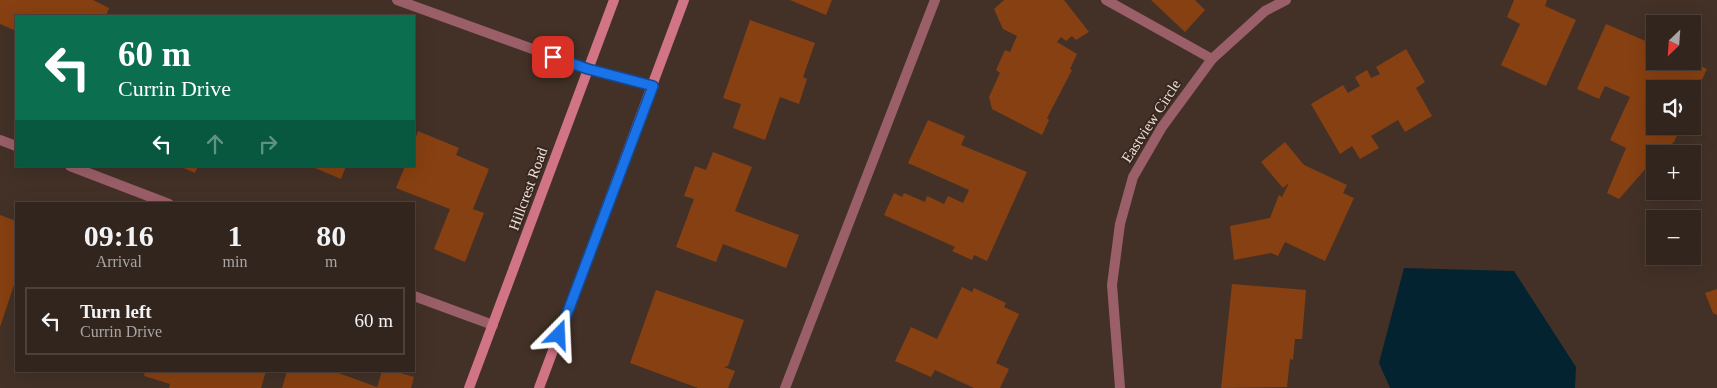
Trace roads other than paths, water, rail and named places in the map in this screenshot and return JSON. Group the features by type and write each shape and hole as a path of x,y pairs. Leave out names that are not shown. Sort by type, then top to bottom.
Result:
{"main road":[{"name":"Hillcrest Road","path":"469,388 614,0"},
{"path":"539,388 684,0"}],"street":[{"path":"397,0 588,69 653,86"},
{"path":"785,388 936,0"},
{"path":"1106,0 1212,59"},
{"name":"Eastview Circle","path":"1120,388 1112,285 1120,224 1133,177 1162,127 1212,59 1265,11 1286,0"},
{"path":"0,140 15,146"},
{"path":"73,167 164,202"},
{"path":"415,296 493,326"}],"water":[{"path":"1404,268 1514,271 1576,367 1575,388 1390,388 1379,363"}]}
